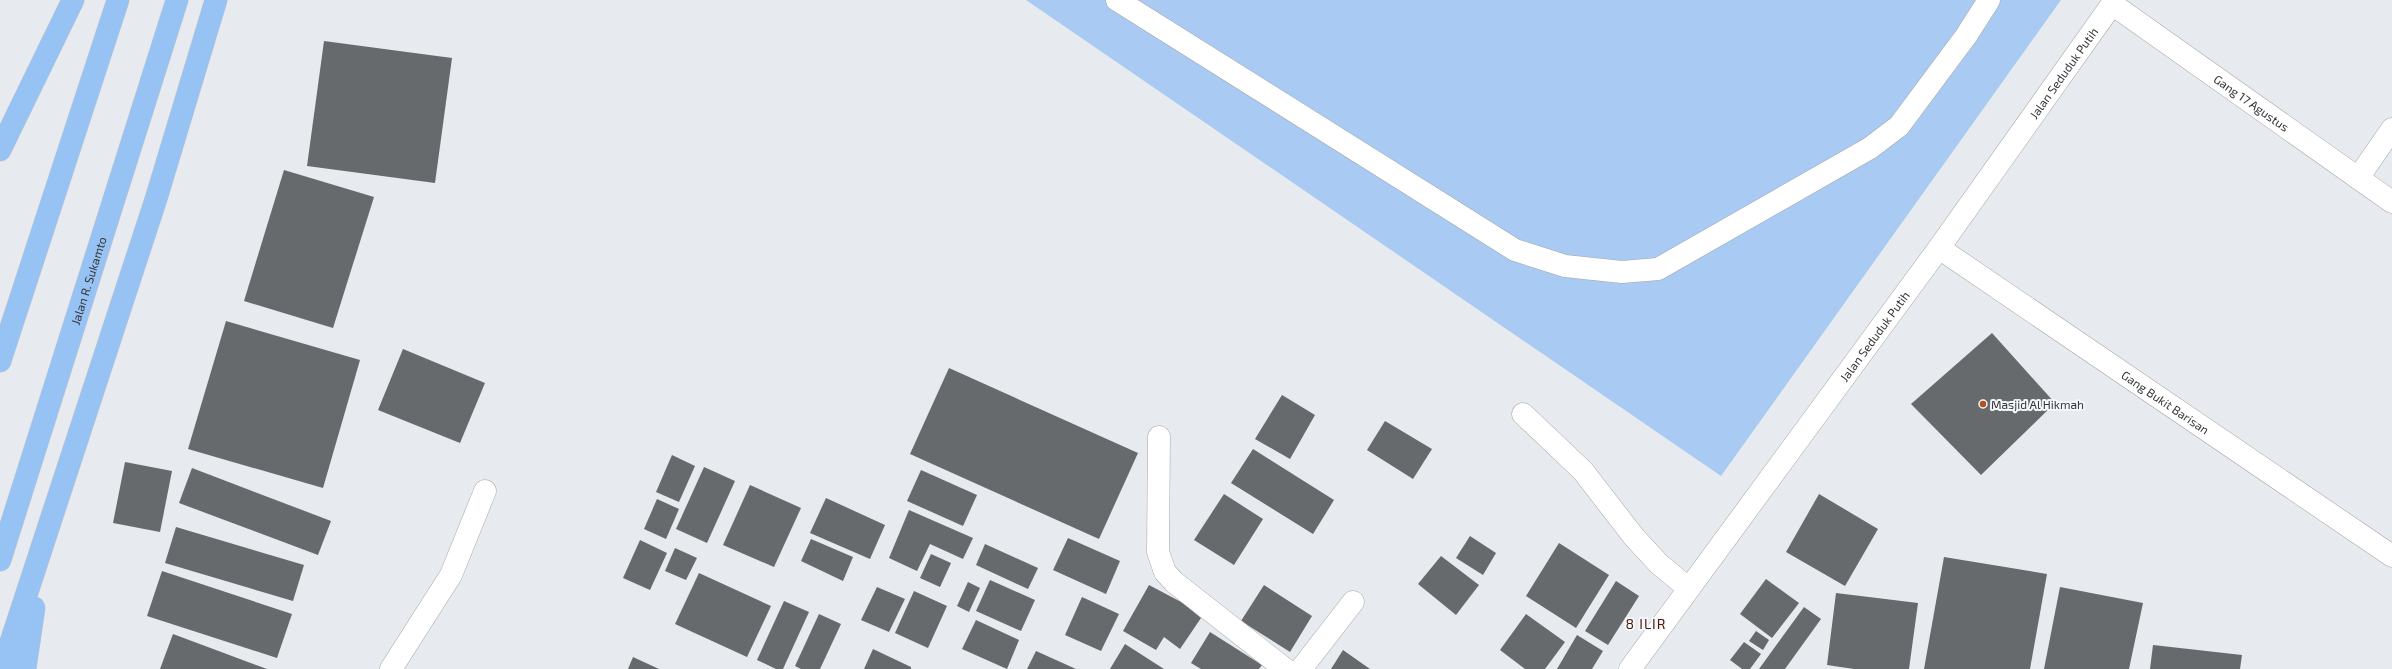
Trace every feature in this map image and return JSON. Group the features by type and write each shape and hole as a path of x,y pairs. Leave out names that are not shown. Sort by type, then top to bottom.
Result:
{"highway":[{"path":"0,150 73,0"},
{"path":"0,361 118,0"},
{"name":"Jalan R. Sukamto","path":"0,560 177,0"},
{"path":"2,669 42,554 156,199 216,0"},
{"path":"25,669 42,554"}],"street":[{"path":"1117,0 1515,250 1565,266 1622,272 1658,269 1870,148 1899,126 1966,36 1989,0"},
{"name":"Gang 17 Agustus","path":"2114,2 2392,202"},
{"name":"Jalan Seduduk Putih","path":"1630,669 1939,248 2114,2"},
{"path":"2358,178 2392,129"},
{"name":"Gang Bukit Barisan","path":"1939,248 2392,556"},
{"path":"1523,414 1583,471 1634,537 1659,564 1688,588"},
{"path":"1159,437 1158,552 1165,572 1174,582 1285,669"},
{"path":"391,669 451,575 485,491"},
{"path":"1301,669 1353,602"}],"shaded area":[{"path":"1026,0 2061,0 1721,476"}],"building":[{"path":"324,41 452,58 435,183 307,166"},
{"path":"284,170 374,197 333,328 244,301"},
{"path":"226,321 360,360 323,488 188,449"},
{"name":"Masjid Al Hikmah","path":"1992,333 2055,403 1981,475 1911,404"},
{"path":"403,349 485,383 460,443 378,410"},
{"path":"949,368 1138,453 1099,539 910,454"},
{"path":"1282,395 1315,415 1290,459 1255,439"},
{"path":"1385,421 1432,449 1413,479 1367,450"},
{"path":"1253,449 1334,500 1313,534 1231,483"},
{"path":"672,455 695,466 679,502 656,492"},
{"path":"125,462 172,471 160,532 113,523"},
{"path":"704,467 735,481 707,543 676,529"},
{"path":"192,468 331,521 318,555 179,503"},
{"path":"921,470 977,495 963,526 907,501"},
{"path":"750,485 801,508 774,567 723,545"},
{"path":"1224,494 1263,519 1234,565 1194,540"},
{"path":"1819,494 1878,529 1845,586 1786,552"},
{"path":"826,498 885,525 870,559 810,533"},
{"path":"657,499 679,509 666,539 644,529"},
{"path":"909,510 973,538 963,559 930,544 917,571 889,558"},
{"path":"176,527 304,565 293,601 165,563"},
{"path":"1470,536 1496,553 1483,575 1456,558"},
{"path":"1068,538 1120,561 1106,594 1053,570"},
{"path":"811,539 853,557 843,581 801,561"},
{"path":"640,540 667,553 650,590 623,578"},
{"path":"1559,543 1609,575 1576,628 1526,596"},
{"path":"985,544 1038,568 1028,589 976,565"},
{"path":"675,548 697,558 686,580 665,571"},
{"path":"931,554 951,563 940,587 920,578"},
{"path":"1441,556 1479,585 1456,615 1418,584"},
{"path":"1944,557 2047,574 2030,669 1924,669"},
{"path":"162,571 292,614 277,658 147,616"},
{"path":"699,573 771,606 747,657 675,624"},
{"path":"1766,579 1799,603 1772,638 1740,614"},
{"path":"990,580 1035,600 1021,631 976,611"},
{"path":"1616,581 1639,596 1608,645 1585,631"},
{"path":"968,582 980,588 969,612 957,606"},
{"path":"1149,585 1183,603 1201,618 1180,649 1164,637 1156,650 1123,631"},
{"path":"1264,585 1312,616 1290,652 1241,621"},
{"path":"877,587 905,599 889,632 861,620"},
{"path":"2060,587 2143,603 2129,669 2044,669"},
{"path":"914,591 947,606 928,648 895,633"},
{"path":"1836,593 1918,603 1909,669 1854,669 1827,665"},
{"path":"1082,597 1119,614 1101,651 1065,635"},
{"path":"784,601 809,612 783,669 776,669 757,660"},
{"path":"1804,607 1821,619 1785,669 1759,669"},
{"path":"819,614 841,624 820,669 801,669 795,666"},
{"path":"1526,614 1565,642 1545,669 1525,669 1500,650"},
{"path":"976,620 1019,640 1007,669 962,649"},
{"path":"1756,631 1769,640 1763,650 1749,641"},
{"path":"1210,632 1262,665 1259,669 1201,669 1191,663"},
{"path":"173,634 267,669 160,669"},
{"path":"1577,635 1603,651 1592,669 1557,669"},
{"path":"1744,642 1761,654 1750,669 1742,669 1730,660"},
{"path":"1125,644 1164,669 1110,669"},
{"path":"2153,645 2242,655 2240,669 2150,669"},
{"path":"873,649 911,667 911,669 864,669"},
{"path":"1343,650 1370,669 1331,669"},
{"path":"1036,651 1076,669 1027,669"},
{"path":"633,657 659,669 628,669"}],"place":[{"name":"Masjid Al Hikmah","path":"1983,404"}],"district":[{"name":"8 ILIR","path":"1646,623"}]}
